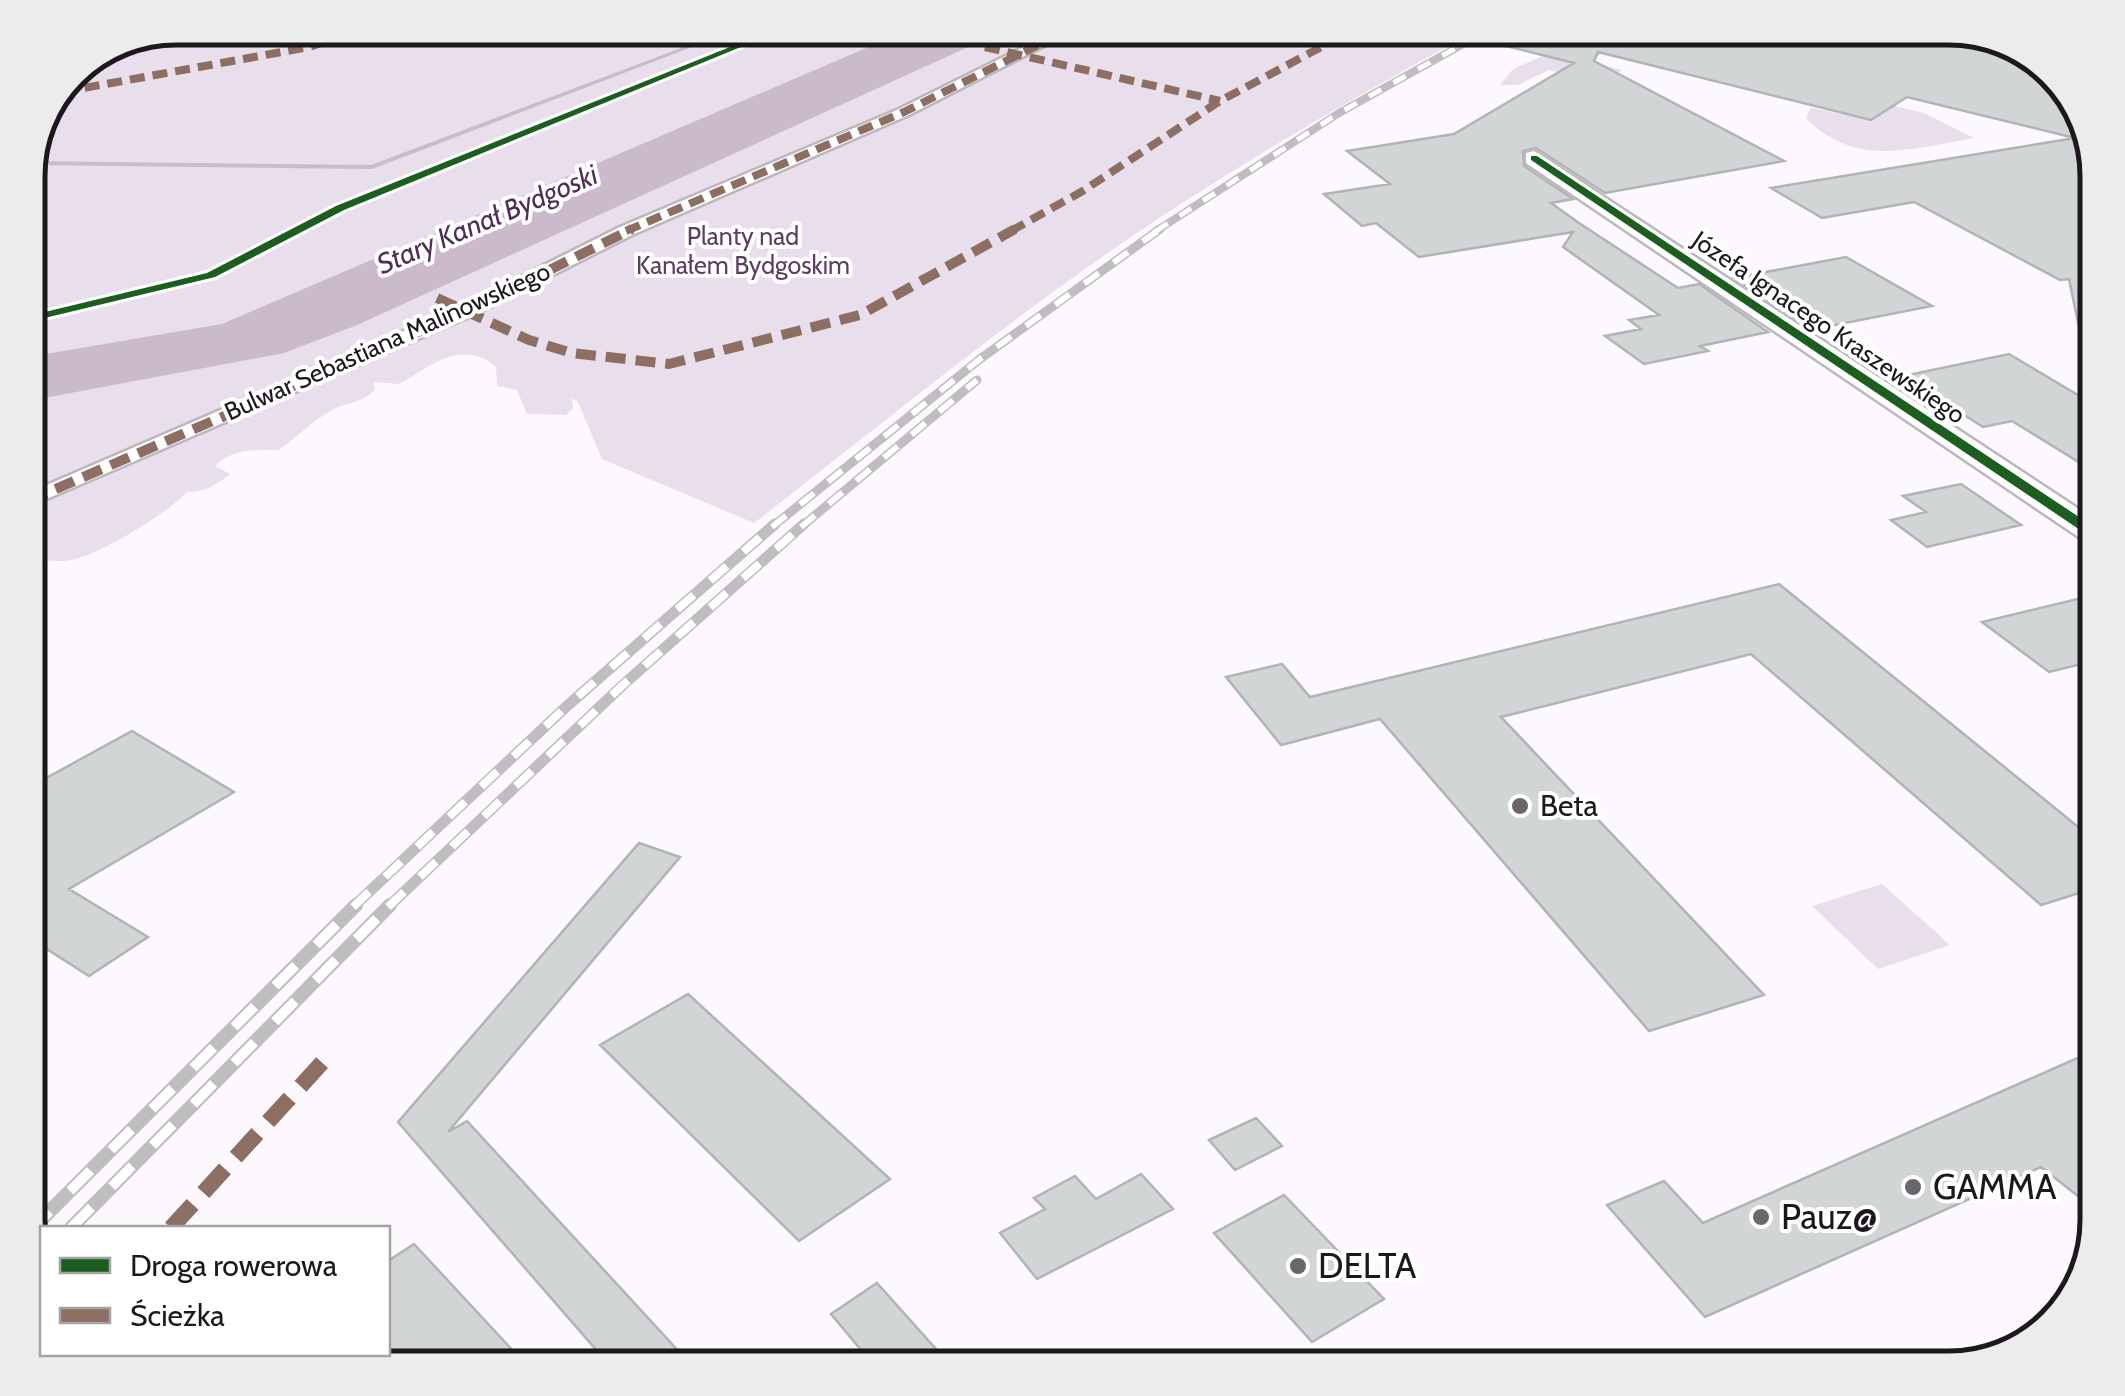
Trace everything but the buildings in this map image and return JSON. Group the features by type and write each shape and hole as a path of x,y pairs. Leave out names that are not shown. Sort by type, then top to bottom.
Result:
{"street":[{"name":"Bulwar Sebastiana Malinowskiego","path":"45,494 468,310 626,230 904,112 1038,45"},
{"name":"Józefa Ignacego Kraszewskiego","path":"1534,158 2080,523"}],"green space":[{"name":"Planty nad Kanałem Bydgoskim","path":"176,45 1450,45 1287,138 1119,245 960,362 754,523 602,459 578,402 572,398 573,408 566,415 527,414 517,390 497,386 496,367 484,358 459,355 434,363 399,384 374,382 375,390 369,395 325,414 278,450 245,451 229,456 215,466 230,474 225,478 205,489 187,492 150,521 100,550 72,560 47,561 45,167 49,142 58,118 89,77 134,52"},
{"path":"1567,45 1587,45 1609,50 1588,61 1622,70 1596,83 1549,70 1518,85 1500,85 1513,69"},
{"path":"1842,93 1924,113 1974,138 1886,151 1844,144 1806,118 1811,108 1871,120 1887,110"},
{"path":"1882,884 1950,945 1878,969 1812,906"}],"water":[{"name":"Stary Kanał Bydgoski","path":"873,45 973,45 357,325 284,353 45,398 45,354 222,324"}],"waterway":[{"path":"46,163 372,167 694,45"}],"railway":[{"path":"1156,231 1339,113 1461,45"},
{"path":"772,527 980,359 1160,229"},
{"path":"801,527 977,380"},
{"path":"353,907 567,706 775,524"},
{"path":"388,907 624,684 804,524"},
{"path":"45,1216 356,905"},
{"path":"73,1226 388,907"}],"marked path":[{"path":"78,89 315,45"},
{"path":"45,494 469,310 626,231 904,112 1038,45"},
{"path":"437,298 529,340 572,353 669,364 860,315 1081,192 1220,101 1325,45"},
{"path":"985,47 1220,101"},
{"path":"173,1226 330,1054"}],"cycle path":[{"path":"45,315 211,275 340,208 741,45"},
{"path":"1534,158 2080,524"}],"place":[{"name":"Beta","path":"1520,806"},
{"name":"GAMMA","path":"1913,1187"},
{"name":"Pauz@","path":"1761,1217"},
{"name":"DELTA","path":"1298,1266"}]}
